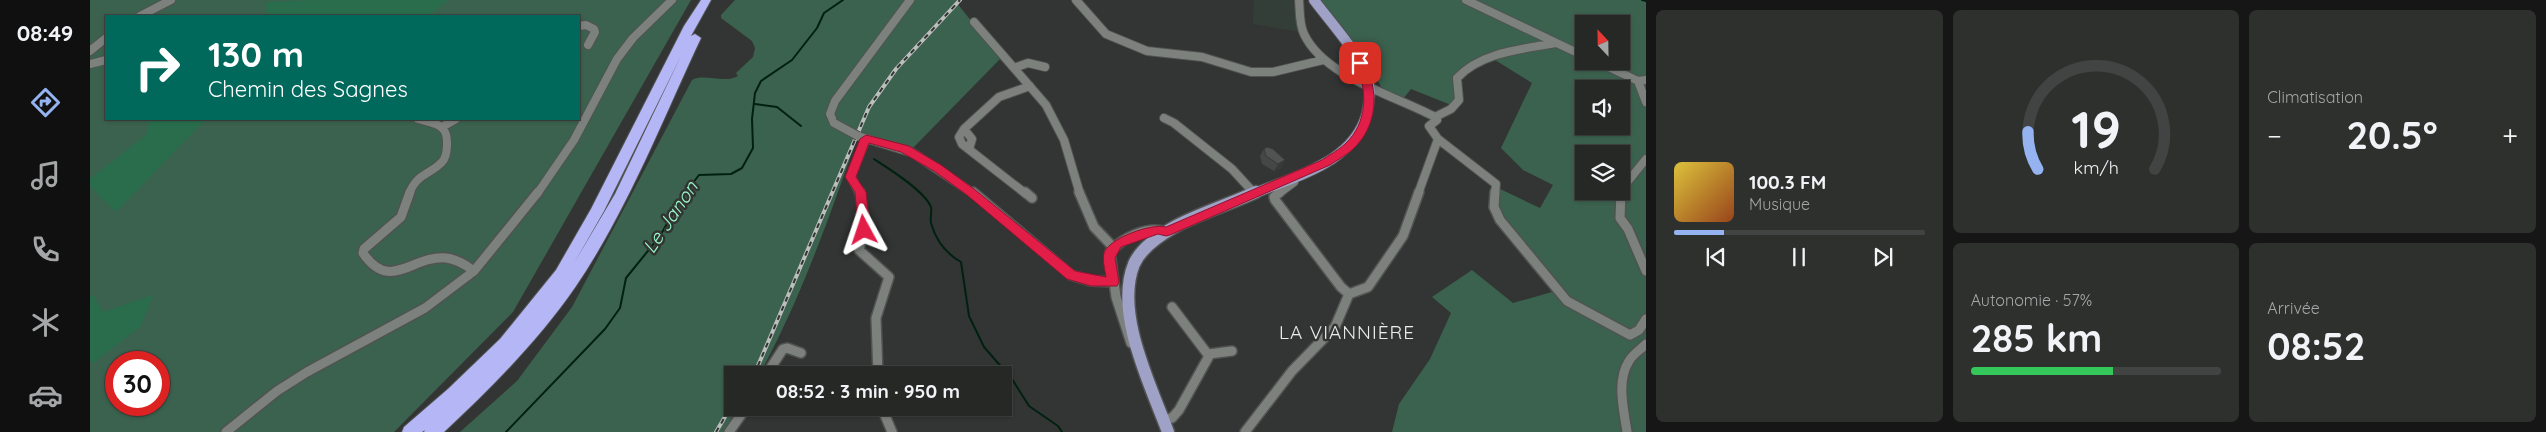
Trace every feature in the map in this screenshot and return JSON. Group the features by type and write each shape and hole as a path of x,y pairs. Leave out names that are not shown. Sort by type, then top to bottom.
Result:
{"highway":[{"path":"410,432 492,358 523,324 561,274 597,211 690,26 706,0"},
{"path":"432,432 494,374 533,331 571,281 606,222 700,28 717,0"}],"main road":[{"path":"1168,432 1129,314 1128,285 1139,256 1166,232 1333,158 1357,138 1368,113 1370,86 1360,63 1314,0"}],"street":[{"path":"142,15 171,0"},
{"path":"226,432 277,391 307,372 425,308 474,271 520,218 574,140 622,52 648,21 672,0"},
{"path":"910,0 880,43 835,101 830,114 834,123 862,137 905,149 938,168 1071,275 1091,281 1113,282"},
{"path":"1076,0 1106,34 1148,51 1202,57 1251,72 1273,72 1322,60"},
{"path":"1299,0 1304,34 1322,60 1370,86 1435,117"},
{"path":"1466,0 1575,52"},
{"path":"974,22 1046,104 1058,126 1093,224 1113,247"},
{"path":"580,26 586,25 594,29 595,32 588,45"},
{"path":"90,51 105,39"},
{"path":"1435,117 1456,105 1460,96 1456,78 1466,70 1505,54 1556,43"},
{"path":"90,64 105,60"},
{"path":"1014,68 1028,62 1045,67"},
{"path":"1618,70 1642,80 1646,102"},
{"path":"1030,86 1002,96 964,129 959,141 1032,198"},
{"path":"1435,117 1437,120 1429,126 1438,139 1493,181 1496,188 1495,211 1500,220 1567,301 1630,335 1639,330 1646,319"},
{"path":"1164,118 1174,123 1232,169 1254,194"},
{"path":"421,120 442,127 454,120"},
{"path":"442,127 447,140 445,159 419,177 411,188 400,217 364,249 363,253 370,266 381,271 401,270 442,258 457,261 474,271"},
{"path":"862,137 851,177 861,195 864,226 859,250 884,270 888,278 876,318 878,366"},
{"path":"1245,432 1292,371 1335,327 1340,311 1349,294 1368,287 1403,236 1438,139"},
{"path":"1630,179 1646,159"},
{"path":"1291,178 1294,182 1277,194 1274,197 1275,200 1341,287 1349,294"},
{"path":"1621,200 1620,218 1628,229 1646,271"},
{"path":"1138,344 1133,345 1128,337 1113,282 1109,258 1113,247 1124,240 1158,229 1166,232"},
{"path":"1164,419 1172,418 1179,410 1208,358 1208,354 1172,307"},
{"path":"1627,432 1623,388 1624,375 1634,355 1646,344"},
{"path":"772,366 783,349 787,348 801,353"},
{"path":"1208,354 1232,350"},
{"path":"730,432 741,416"},
{"path":"885,416 892,432"}],"shaded area":[{"path":"1254,0 1296,0 1300,32 1253,24"}],"green space":[{"path":"90,0 691,0 513,312 394,432 90,432"},
{"path":"449,0 429,15 267,15 266,2"},
{"path":"735,0 957,0 956,2 1001,58 912,149 859,133 814,256 788,317 764,366 724,366 724,416 736,416 725,432 460,432 517,381 572,307 692,80 697,78 727,79 738,76 736,73 753,57 755,48 752,41 721,18 721,15"},
{"path":"1319,0 1646,0 1646,432 1392,432 1399,404 1430,359 1451,313 1432,297 1472,270 1513,303 1559,290 1497,210 1498,188 1540,208 1553,185 1523,170 1501,148 1532,83 1495,60 1464,74 1451,105 1411,89 1403,99 1381,87 1373,71"},
{"path":"150,120 205,120 116,212 90,186 90,179 146,135"},
{"path":"153,295 141,326 109,351 105,351 105,354 93,363 90,360 90,296 94,296 103,312"}],"building":[{"path":"1267,147 1273,149 1285,160 1278,164 1266,156 1264,149"}],"waterway":[{"name":"Le Janon","path":"506,432 605,329 620,308 626,278 660,236 682,197 699,175 731,174 742,168 753,148 752,119 755,93 761,81 792,60 817,28 824,13 843,0"},
{"path":"1642,0 1646,1"},
{"path":"755,104 777,107 801,126"},
{"path":"874,159 906,180 927,201 931,207 931,223 938,241 950,255 961,262 969,316 984,347 1012,379 1029,406 1058,426 1062,432"}],"railway":[{"path":"758,366 869,107 896,69 960,0"},
{"path":"716,432 725,416"}],"district":[{"name":"LA VIANNIÈRE","path":"1347,332"}],"route":[{"path":"864,230 861,195 851,177 866,139 905,149 938,168 1071,275 1091,281 1113,282 1109,258 1110,252 1117,244 1158,229 1166,232 1176,226 1326,163 1349,147 1363,128 1368,113 1370,86 1366,73 1360,63"}]}
